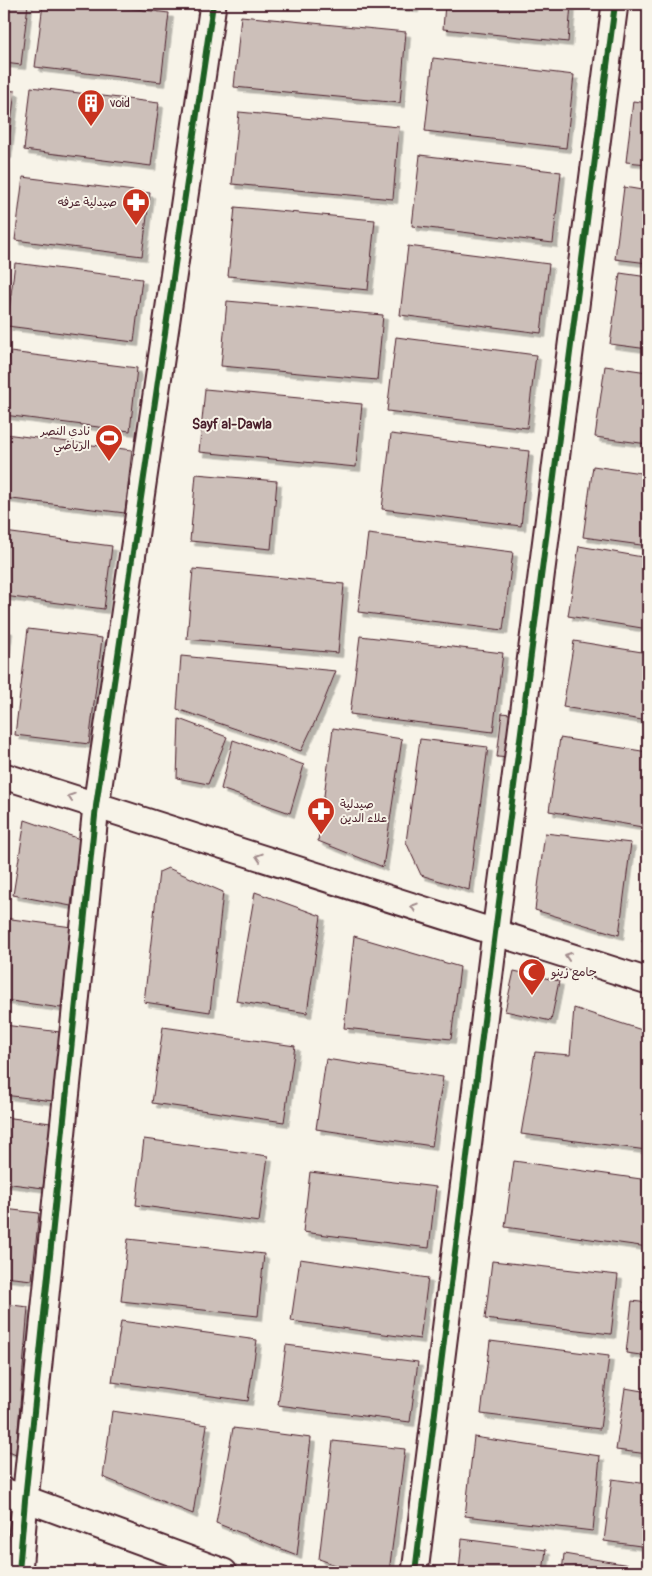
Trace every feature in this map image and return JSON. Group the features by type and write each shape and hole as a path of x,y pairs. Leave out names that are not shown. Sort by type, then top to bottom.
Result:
{"street":[{"path":"19,1572 14,1496 96,806 213,4"},
{"path":"415,1572 495,932 615,4"},
{"path":"4,776 648,982"},
{"path":"14,1496 224,1572"}],"building":[{"path":"4,4 28,4 21,65 4,63"},
{"path":"43,4 94,4 169,13 161,82 35,67"},
{"path":"373,4 414,4 414,8"},
{"path":"445,4 571,4 568,42 443,29"},
{"path":"241,16 406,32 400,103 234,87"},
{"path":"648,39 648,68 645,68"},
{"path":"433,58 574,75 566,148 425,131"},
{"name":"void","path":"31,87 159,103 151,166 24,150"},
{"path":"4,90 15,91 7,154 4,154"},
{"path":"633,101 648,103 648,164 626,162"},
{"path":"239,112 399,127 393,199 232,184"},
{"path":"420,155 561,172 553,243 412,226"},
{"path":"23,177 150,193 142,256 15,240"},
{"path":"624,187 648,191 648,263 615,259"},
{"path":"235,207 375,220 368,290 228,276"},
{"path":"408,246 549,264 541,333 400,315"},
{"path":"15,263 142,279 134,342 7,326"},
{"path":"620,273 648,277 648,349 610,344"},
{"path":"227,301 383,315 377,380 221,366"},
{"path":"396,337 536,355 527,428 387,411"},
{"path":"10,352 137,368 130,431 4,415"},
{"path":"605,366 648,372 648,444 595,437"},
{"path":"205,389 362,404 356,467 199,452"},
{"path":"5,434 132,450 125,513 4,498"},
{"path":"391,434 529,451 521,526 382,509"},
{"path":"593,466 648,474 648,546 583,537"},
{"path":"196,474 277,481 271,549 190,541"},
{"path":"4,532 112,546 104,609 4,596"},
{"path":"368,534 513,552 503,630 358,612"},
{"path":"579,546 648,558 648,629 568,616"},
{"path":"193,569 344,584 338,653 187,639"},
{"path":"4,628 8,629 4,663"},
{"path":"28,629 102,638 89,744 15,735"},
{"path":"360,636 503,653 493,732 350,714"},
{"path":"574,641 648,653 648,721 563,707"},
{"path":"181,656 336,671 301,751 177,709"},
{"path":"502,713 517,715 511,758 497,757"},
{"path":"179,719 227,737 208,784 177,778"},
{"path":"333,728 402,739 383,867 318,841"},
{"path":"560,738 648,752 648,828 549,811"},
{"path":"420,739 488,747 469,890 421,875 406,842"},
{"path":"233,740 304,765 290,813 221,789"},
{"path":"25,820 80,839 71,906 13,895"},
{"path":"545,833 631,843 619,935 535,910"},
{"path":"168,868 223,892 210,1012 144,1002 159,872"},
{"path":"255,892 321,916 307,1013 236,1001"},
{"path":"648,904 648,944 642,942"},
{"path":"4,918 72,927 61,1008 4,1000"},
{"path":"354,936 460,967 451,1039 344,1028"},
{"name":"جامع زينو","path":"514,971 559,981 551,1021 505,1011"},
{"path":"574,1008 648,1032 647,1150 521,1134 535,1052 570,1055"},
{"path":"4,1025 60,1032 53,1101 4,1095"},
{"path":"163,1027 295,1046 284,1122 152,1103"},
{"path":"326,1059 443,1077 432,1146 316,1129"},
{"path":"4,1117 51,1123 43,1188 4,1183"},
{"path":"144,1139 268,1156 259,1222 136,1205"},
{"path":"514,1161 648,1180 648,1247 505,1227"},
{"path":"310,1172 436,1187 429,1248 303,1232"},
{"path":"4,1209 39,1213 32,1280 4,1277"},
{"path":"128,1239 264,1254 258,1316 121,1301"},
{"path":"300,1259 428,1278 420,1339 291,1321"},
{"path":"492,1261 618,1275 611,1334 485,1319"},
{"path":"632,1301 648,1303 648,1356 626,1353"},
{"path":"4,1304 28,1307 16,1454 4,1449"},
{"path":"121,1321 257,1340 248,1401 112,1382"},
{"path":"490,1341 609,1356 600,1429 481,1414"},
{"path":"286,1345 418,1362 410,1422 278,1405"},
{"path":"625,1388 648,1392 648,1454 616,1450"},
{"path":"112,1411 207,1425 193,1514 103,1477"},
{"path":"233,1428 311,1438 297,1555 216,1523"},
{"path":"474,1437 600,1456 593,1531 465,1516"},
{"path":"333,1441 405,1449 389,1572 355,1572 319,1559"},
{"path":"612,1479 648,1484 648,1547 604,1541"},
{"path":"462,1539 546,1550 543,1572 459,1572"},
{"path":"564,1554 629,1565 628,1572 562,1572"},
{"path":"93,1564 121,1572 92,1572"}],"cycle path":[{"path":"19,1572 96,806 213,4"},
{"path":"415,1572 615,4"}],"place":[{"name":"void","path":"91,127"},
{"name":"صيدلية عرفه","path":"136,226"},
{"name":"نادي النصر الرياضي","path":"109,462"},
{"name":"صيدلية علاء الدين","path":"321,835"},
{"name":"جامع زينو","path":"532,996"}],"district":[{"name":"Sayf al-Dawla","path":"232,424"}]}
